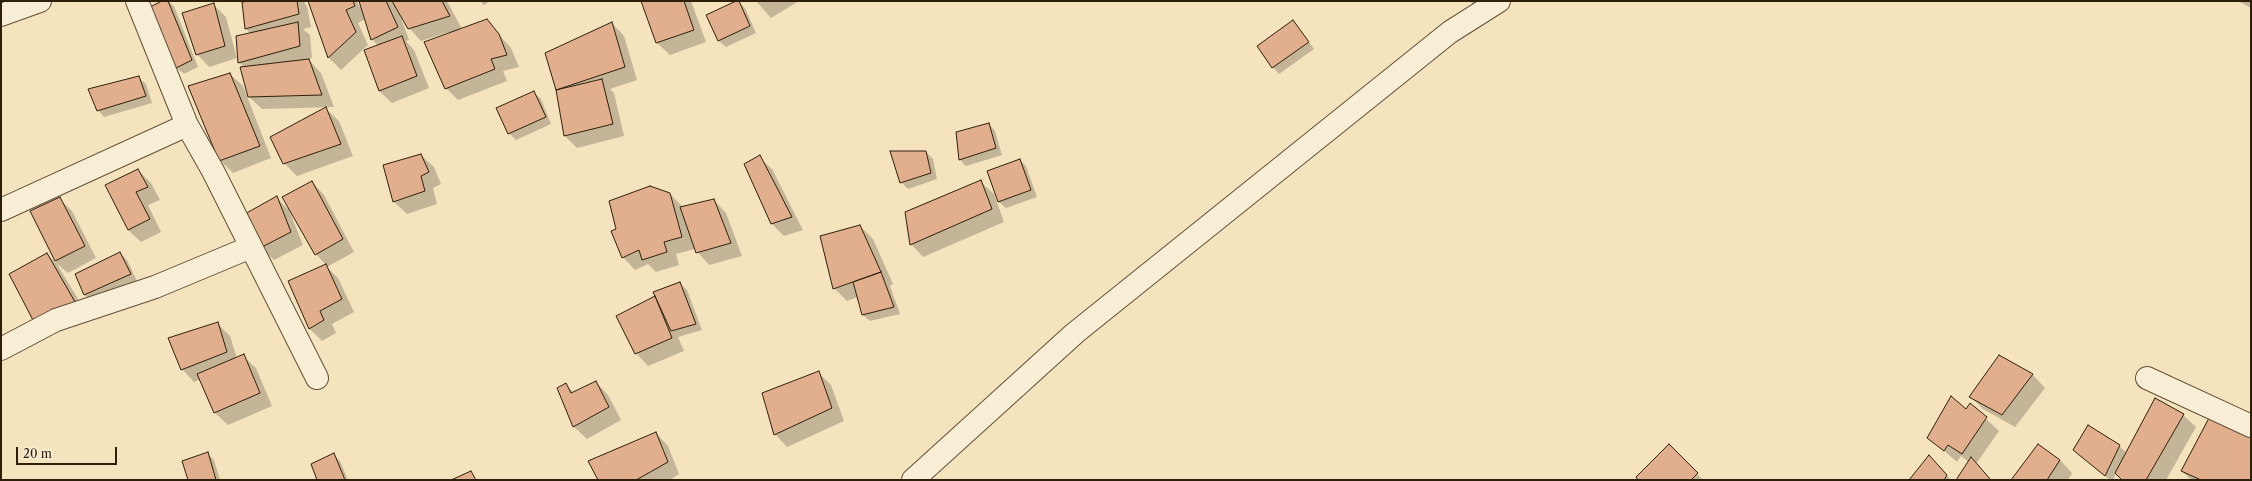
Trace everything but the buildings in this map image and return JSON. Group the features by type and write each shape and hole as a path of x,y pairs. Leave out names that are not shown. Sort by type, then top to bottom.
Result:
{"street":[{"path":"1,15 40,1"},
{"path":"137,1 187,125 213,171 317,378"},
{"path":"913,480 1075,333 1450,32 1500,1"},
{"path":"1,210 187,125"},
{"path":"1,348 56,320 155,287 251,247"},
{"path":"2147,378 2251,426"}]}
